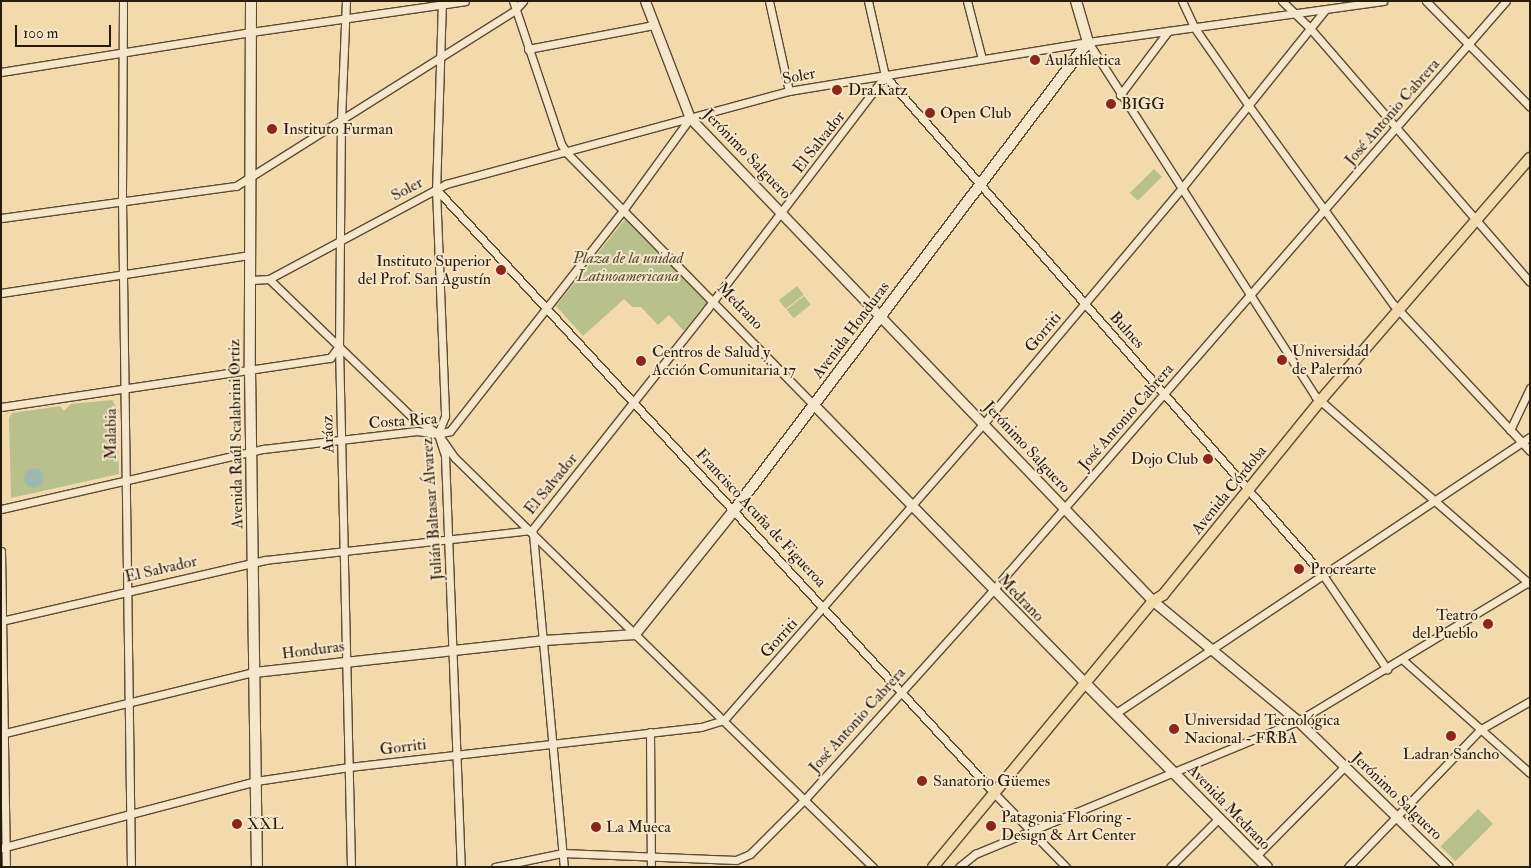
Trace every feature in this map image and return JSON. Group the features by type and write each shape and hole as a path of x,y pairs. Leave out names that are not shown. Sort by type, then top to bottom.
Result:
{"main road":[{"name":"Avenida Raúl Scalabrini Ortiz","path":"251,1 250,369 257,867"},
{"path":"1076,1 1088,42"},
{"name":"Avenida Honduras","path":"635,634 735,509 1088,42"},
{"name":"Avenida Córdoba","path":"934,867 1153,601 1163,594 1320,401 1530,158"},
{"name":"Avenida Medrano","path":"1086,684 1174,771 1266,867"},
{"name":"Avenida Córdoba","path":"938,867 955,843"}],"street":[{"name":"Malabia","path":"124,1 122,200 131,867"},
{"name":"Aráoz","path":"346,1 341,119 339,346 351,867"},
{"path":"1,72 250,32 465,1"},
{"name":"Medrano","path":"513,1 560,144 567,153 714,301 911,506 1086,684"},
{"path":"1,218 122,200 236,186 515,10 523,1"},
{"name":"Jerónimo Salguero","path":"645,1 690,118 881,315 1153,601 1298,721 1448,867"},
{"path":"769,1 789,92"},
{"name":"Bulnes","path":"868,1 885,76 1323,575 1387,669"},
{"path":"967,1 982,59"},
{"path":"1182,1 1194,27 1249,106 1327,210 1398,310 1530,451"},
{"path":"1282,1 1309,27 1530,282"},
{"name":"Soler","path":"251,280 269,279 446,184 789,92 1088,42 1383,1"},
{"path":"1426,1 1530,107"},
{"name":"José Antonio Cabrera","path":"496,867 562,853 651,856 738,863 750,854 806,798 993,590 1327,210 1396,127 1506,1"},
{"name":"Julián Baltasar Álvarez","path":"442,3 436,189 445,416 438,434 445,456 459,754 461,867"},
{"name":"Gorriti","path":"3,848 256,782 349,767 701,727 724,720 825,608 984,423 1181,189 1249,106 1309,27 1325,10"},
{"path":"528,49 654,24"},
{"path":"1120,94 1168,31"},
{"path":"959,867 974,855 1298,721 1404,660 1529,582 1320,401 1181,189 1088,42"},
{"name":"El Salvador","path":"2,621 252,563 345,550 532,530 714,301 885,76"},
{"name":"Costa Rica","path":"1,509 252,452 417,431 438,434 453,428 624,209 690,118"},
{"name":"Francisco Acuña de Figueroa","path":"436,189 735,509 995,794 1066,867"},
{"path":"1,293 123,276 250,255"},
{"path":"269,279 410,415 438,434 455,458 532,530 635,634 806,798 873,867"},
{"path":"1,407 330,358 339,346"},
{"path":"1510,430 1530,388"},
{"path":"1116,713 1210,648 1530,438"},
{"path":"532,530 554,743 564,867"},
{"path":"1,551 3,848 6,867"},
{"name":"Honduras","path":"2,734 254,672 544,640 635,634"},
{"path":"1404,660 1530,773"},
{"path":"1348,867 1481,729 1530,701"},
{"path":"650,732 651,867"},
{"path":"1256,856 1345,766"},
{"path":"1170,867 1218,819"}],"green space":[{"path":"1154,169 1162,177 1138,201 1130,193"},
{"name":"Plaza de la unidad Latinoamericana","path":"626,218 707,302 684,331 669,315 658,325 641,307 632,307 624,299 583,336 556,306"},
{"path":"797,286 804,295 786,309 779,300"},
{"path":"804,296 811,305 793,318 787,310"},
{"path":"112,400 119,411 116,417 109,419 109,424 117,427 117,433 109,438 109,443 118,448 119,474 11,498 9,418 12,413 60,406 64,411 71,404"},
{"path":"1478,809 1493,824 1455,861 1441,846"}],"water":[{"path":"30,468 38,468 44,474 44,482 38,488 30,488 24,482 24,474"}],"place":[{"name":"Aulathletica","path":"1035,60"},
{"name":"Dra.Katz","path":"837,90"},
{"name":"BIGG","path":"1111,104"},
{"name":"Open Club","path":"930,113"},
{"name":"Instituto Furman","path":"272,129"},
{"name":"Instituto Superior del Prof. San Agustín","path":"501,270"},
{"name":"Universidad de Palermo","path":"1282,360"},
{"name":"Centros de Salud y Acción Comunitaria 17","path":"641,361"},
{"name":"Dojo Club","path":"1208,459"},
{"name":"Procrearte","path":"1299,569"},
{"name":"Teatro del Pueblo","path":"1488,624"},
{"name":"Universidad Tecnológica Nacional - FRBA","path":"1174,729"},
{"name":"Ladran Sancho","path":"1451,736"},
{"name":"Sanatorio Güemes","path":"922,781"},
{"name":"XXL","path":"237,824"},
{"name":"Patagonia Flooring - Design & Art Center","path":"991,826"},
{"name":"La Mueca","path":"596,827"}]}
